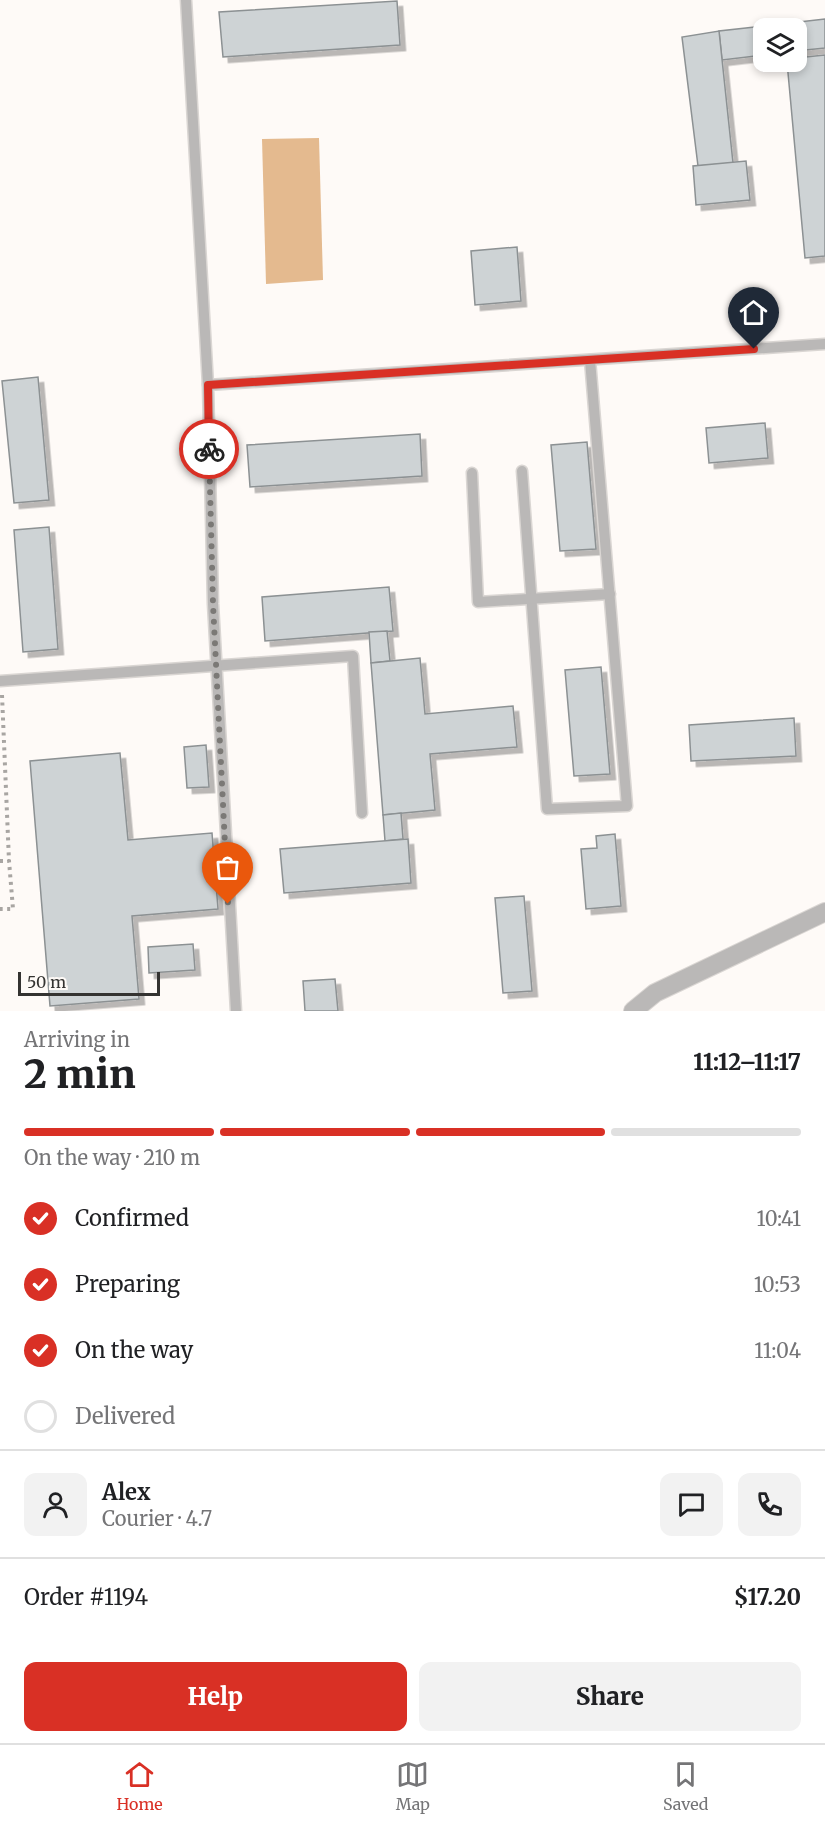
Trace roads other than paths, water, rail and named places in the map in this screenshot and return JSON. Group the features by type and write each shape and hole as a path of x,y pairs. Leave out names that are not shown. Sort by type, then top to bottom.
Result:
{"street":[{"path":"633,1011 655,993 825,912"}],"lane":[{"path":"186,0 208,385 216,665 236,1011"},
{"path":"208,385 825,344"},
{"path":"522,471 547,809 627,806 590,360"},
{"path":"472,474 478,602 610,594"},
{"path":"1,681 353,656 362,813"}]}
